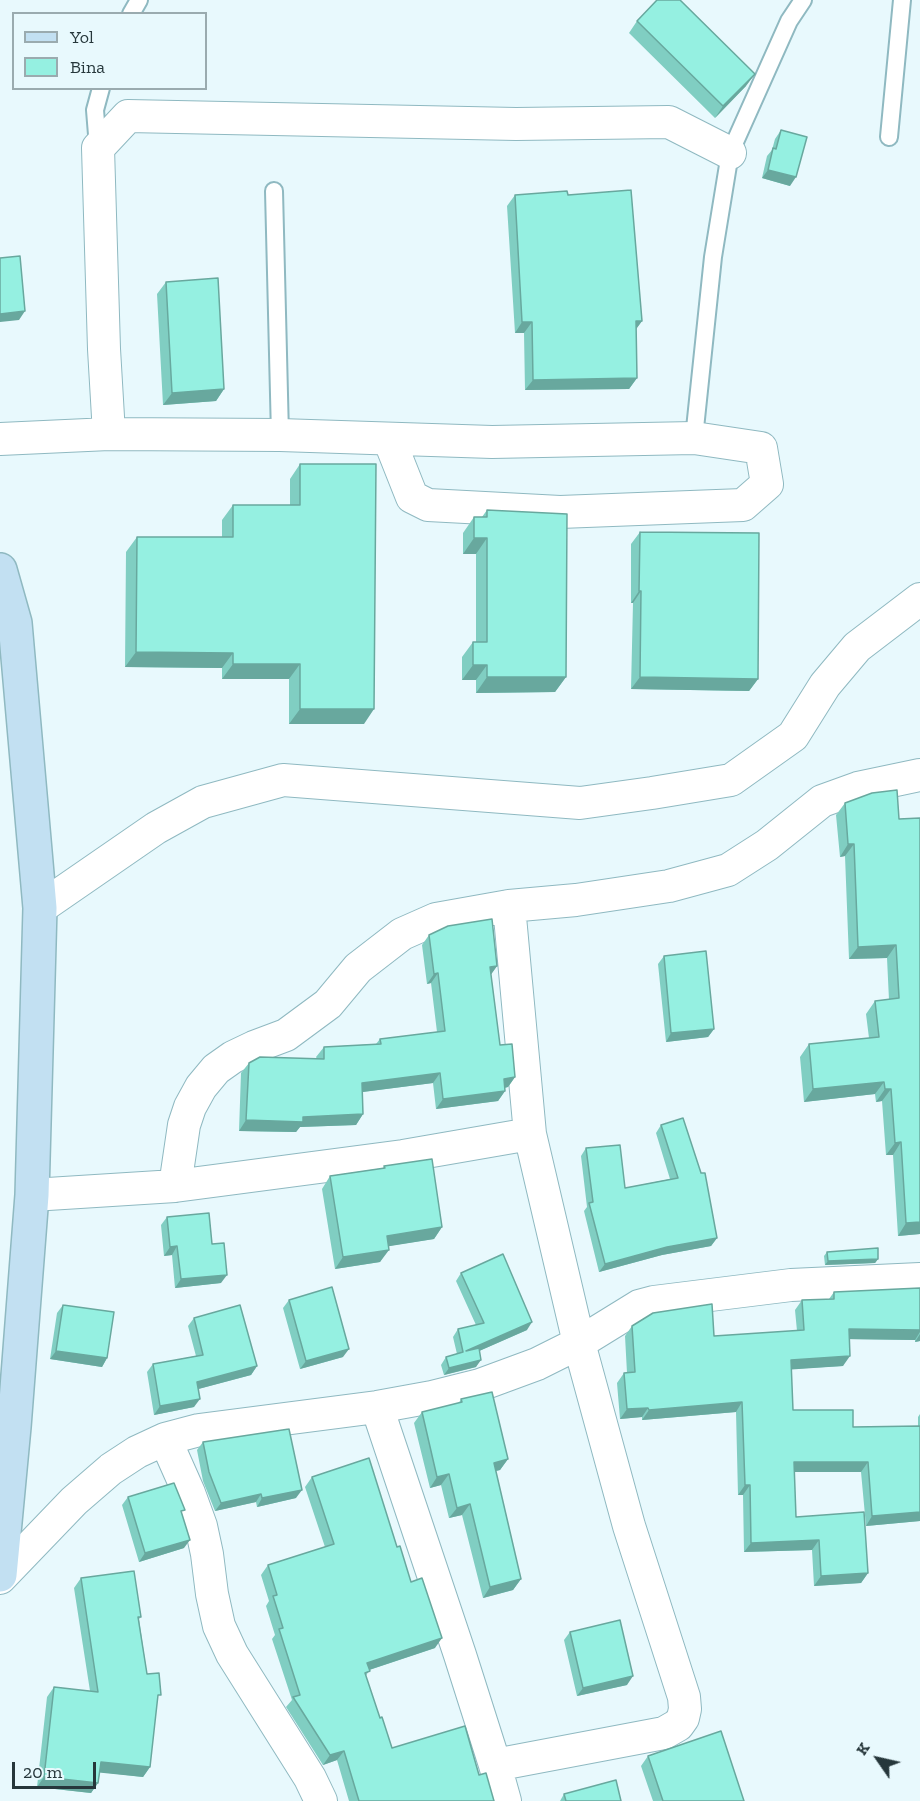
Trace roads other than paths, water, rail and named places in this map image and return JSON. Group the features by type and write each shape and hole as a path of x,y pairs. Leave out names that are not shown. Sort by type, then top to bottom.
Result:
{"street":[{"path":"109,434 98,147 128,116 516,124 669,122 730,153"},
{"path":"0,439 109,434 280,435 492,442 694,438 761,448 767,484 743,505 560,512 428,505 412,496 389,439"},
{"path":"0,570 15,623 40,908 32,1195 7,1427 0,1577"},
{"path":"40,908 156,828 203,802 283,780 580,802 731,780 793,736 825,686 857,646 920,598"},
{"path":"175,1186 180,1146 190,1107 201,1087 216,1069 233,1057 286,1035 328,1004 358,968 402,934 436,918 509,906 576,900 669,886 728,870 767,845 822,801 858,788 920,776"},
{"path":"495,1765 664,1732 678,1725 685,1709 684,1697 629,1526 579,1343 530,1134 509,906"},
{"path":"32,1195 175,1186 403,1156 530,1134"},
{"path":"0,1577 74,1501 111,1469 137,1452 165,1439 199,1430 377,1407 480,1385 537,1364 579,1343 639,1306 654,1302 791,1285 920,1279"},
{"path":"377,1407 505,1801"},
{"path":"165,1439 201,1526 219,1626 232,1654 310,1778 321,1801"}],"lane":[{"path":"694,438 713,257 730,153 789,21 803,0"},
{"path":"889,137 902,0"},
{"path":"98,147 95,110 100,90"},
{"path":"274,190 280,435"}]}
